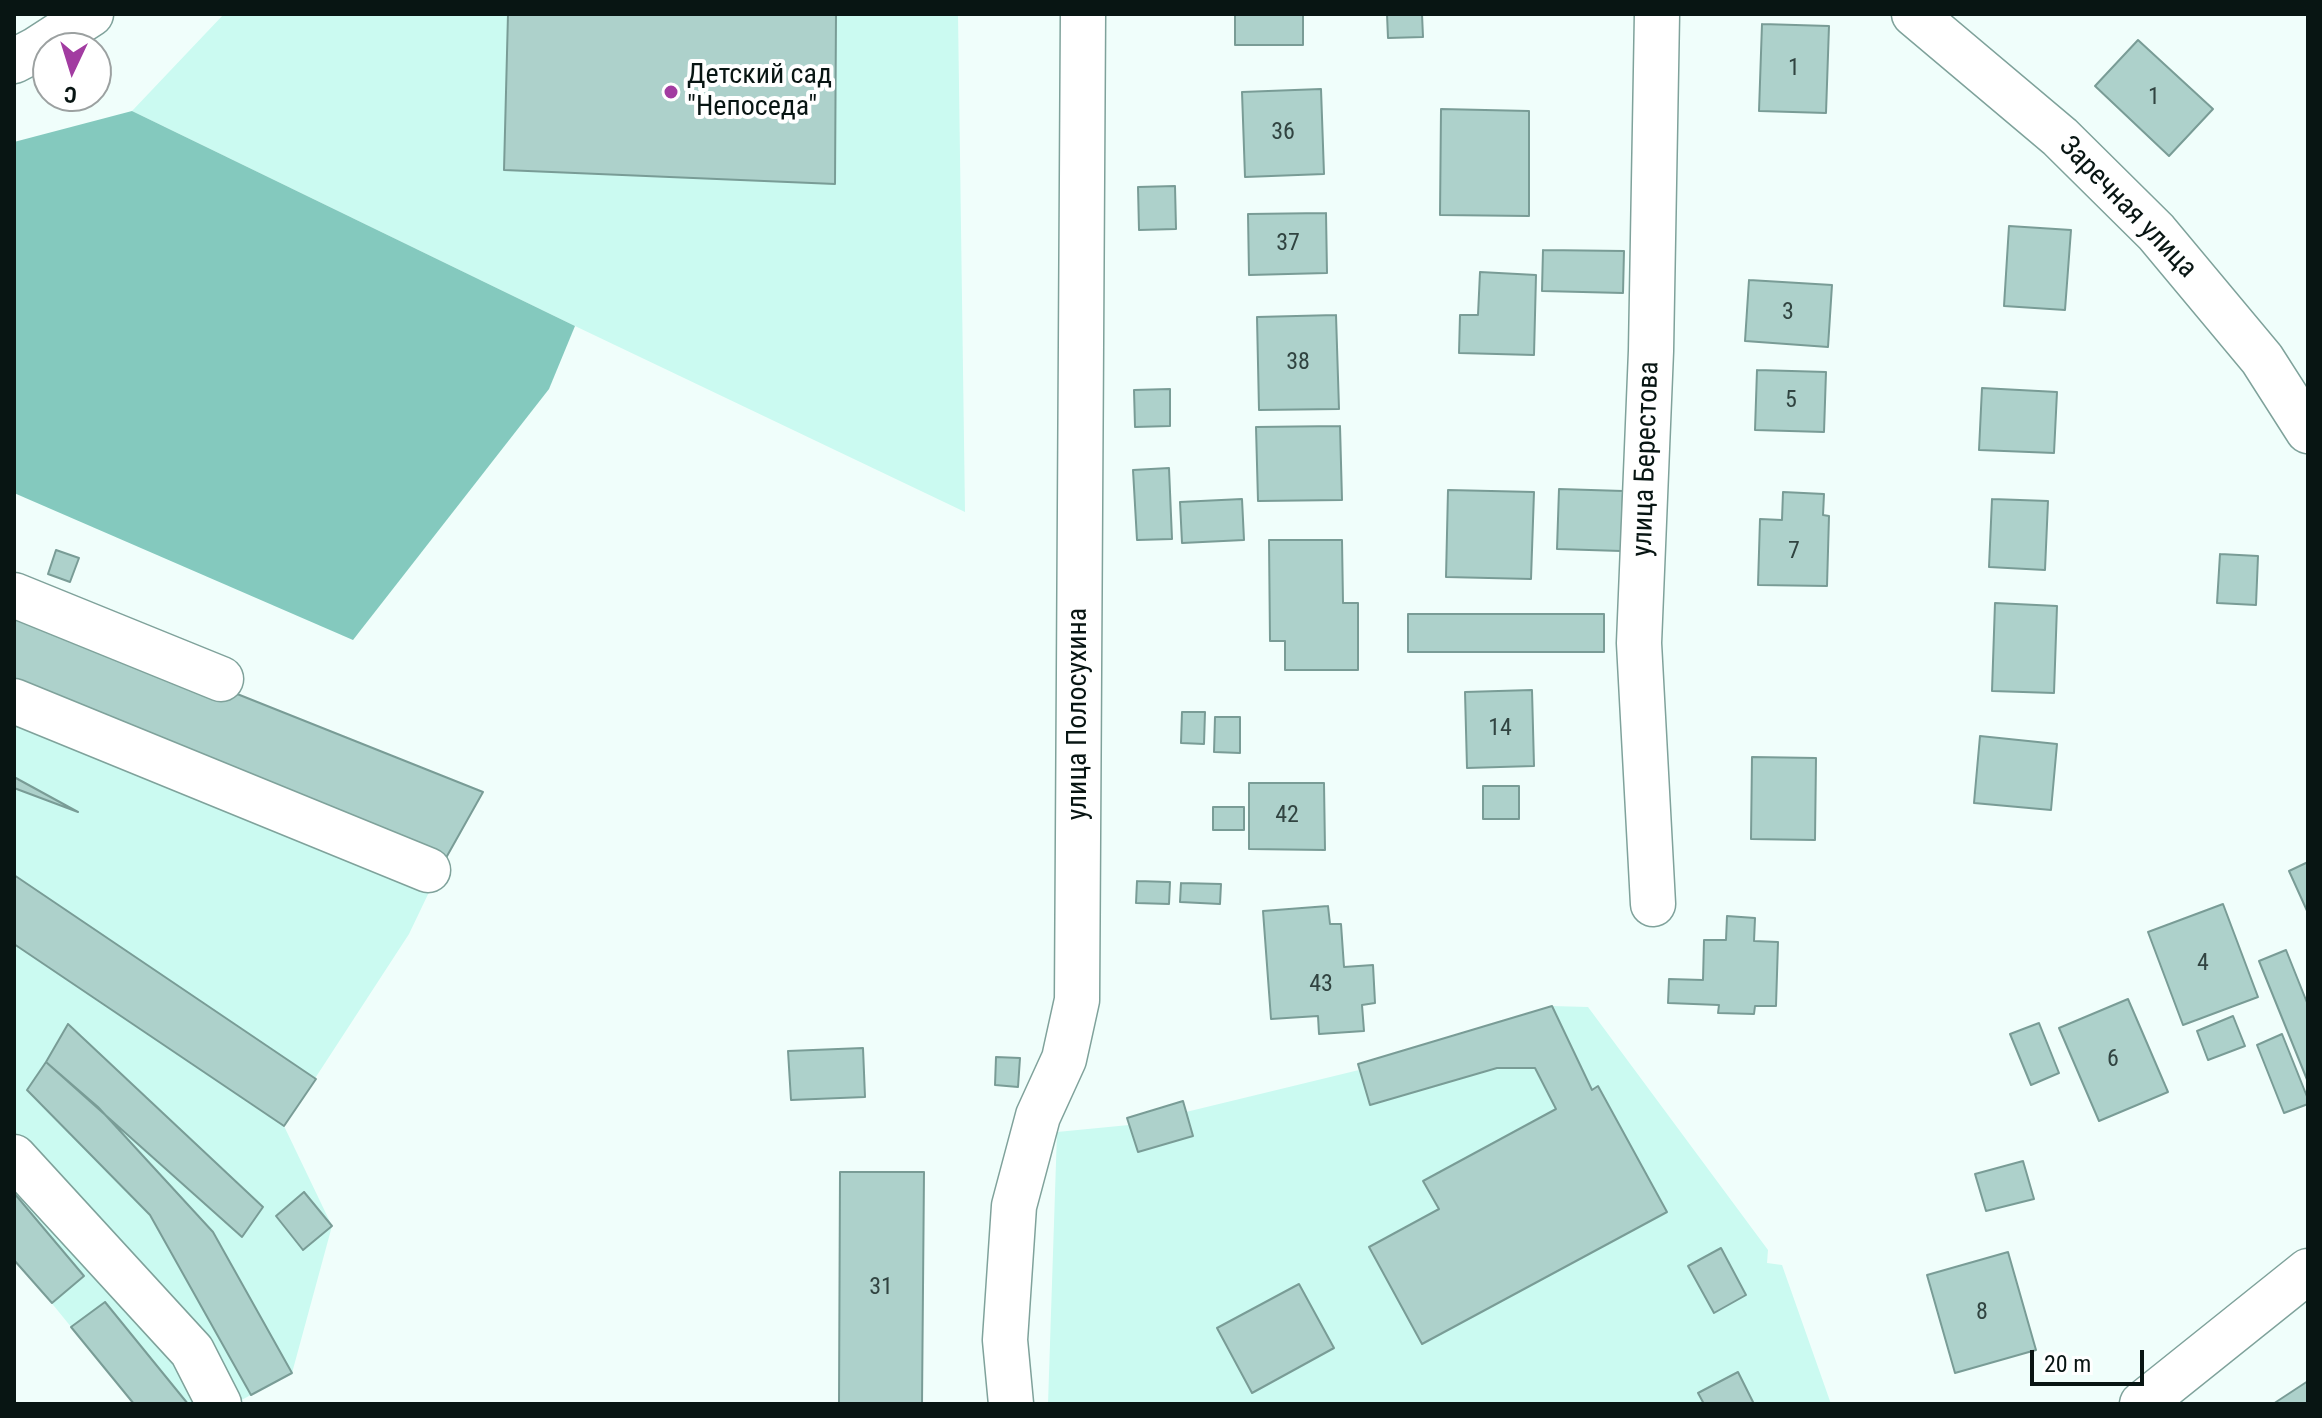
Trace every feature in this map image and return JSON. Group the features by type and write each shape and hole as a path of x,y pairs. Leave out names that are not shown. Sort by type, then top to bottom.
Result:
{"street":[{"path":"14,61 91,14"},
{"name":"улица Полосухина","path":"1011,1404 1005,1340 1014,1206 1038,1116 1064,1059 1077,1000 1083,14"},
{"name":"улица Берестова","path":"1653,904 1639,643 1651,351 1657,14"},
{"name":"Заречная улица","path":"1914,14 2060,137 2156,232 2262,359 2308,431"},
{"path":"14,595 221,679"},
{"path":"14,701 428,870"},
{"path":"14,1157 192,1351 219,1404"},
{"path":"2142,1404 2308,1271"}],"shaded area":[{"path":"224,14 958,14 965,512 132,111"},
{"path":"132,111 575,326 549,389 353,640 14,493 14,142"},
{"path":"14,605 442,865 409,934 284,1126 332,1226 292,1373 234,1404 134,1404 14,1257"},
{"path":"1552,1006 1588,1007 1768,1250 1767,1263 1782,1265 1831,1404 1048,1404 1057,1132 1129,1125 1127,1118 1183,1101 1186,1112 1359,1070 1358,1064"}],"building":[{"name":"Детский сад \"Непоседа\"","path":"508,14 836,14 835,184 504,170"},
{"path":"1235,14 1303,14 1303,45 1235,45"},
{"path":"1387,14 1422,14 1423,37 1388,38"},
{"path":"1762,24 1829,26 1826,113 1759,111"},
{"path":"2138,40 2213,109 2169,156 2095,86"},
{"path":"1321,89 1324,174 1245,177 1242,92"},
{"path":"1441,109 1529,111 1529,216 1440,215"},
{"path":"1175,186 1176,229 1139,230 1138,187"},
{"path":"1326,213 1327,273 1249,275 1248,214"},
{"path":"2009,226 2071,230 2065,310 2004,306"},
{"path":"1543,250 1624,251 1623,293 1542,291"},
{"path":"1480,272 1536,275 1534,355 1459,353 1460,315 1478,315"},
{"path":"1749,280 1832,285 1828,347 1745,341"},
{"path":"1336,315 1339,409 1259,410 1257,317"},
{"path":"1757,370 1826,372 1824,432 1755,430"},
{"path":"1982,388 2057,392 2054,453 1979,450"},
{"path":"1170,389 1170,426 1135,427 1134,390"},
{"path":"1340,426 1342,500 1258,501 1256,427"},
{"path":"1169,468 1172,539 1137,540 1133,470"},
{"path":"1559,489 1623,491 1621,551 1557,549"},
{"path":"1448,490 1534,492 1531,579 1446,577"},
{"path":"1783,492 1824,494 1823,515 1829,516 1827,586 1758,585 1760,519 1782,520"},
{"path":"1242,499 1244,540 1182,543 1180,502"},
{"path":"1992,499 2048,501 2045,570 1989,567"},
{"path":"1269,540 1342,540 1343,603 1358,603 1358,670 1285,670 1285,641 1270,641"},
{"path":"56,550 79,558 70,582 48,574"},
{"path":"2220,554 2258,556 2256,605 2217,603"},
{"path":"1995,603 2057,606 2054,693 1992,691"},
{"path":"14,605 483,792 442,865 14,689"},
{"path":"1408,614 1604,614 1604,652 1408,652"},
{"path":"1532,690 1534,766 1467,768 1465,692"},
{"path":"1182,712 1205,712 1204,744 1181,743"},
{"path":"1215,717 1240,717 1240,753 1214,752"},
{"path":"1980,736 2057,744 2051,810 1974,803"},
{"path":"1752,757 1816,758 1815,840 1751,839"},
{"path":"14,777 78,812 14,788"},
{"path":"1249,783 1324,783 1325,850 1249,849"},
{"path":"1483,786 1519,786 1519,819 1483,819"},
{"path":"1213,807 1244,807 1244,830 1213,830"},
{"path":"2308,862 2308,913 2289,871"},
{"path":"14,875 316,1079 284,1126 14,944"},
{"path":"1137,881 1170,882 1169,904 1136,903"},
{"path":"1181,883 1221,884 1220,904 1180,902"},
{"path":"2223,904 2258,997 2183,1025 2148,932"},
{"path":"1328,906 1330,924 1341,924 1344,967 1373,965 1375,1003 1362,1005 1364,1031 1319,1034 1318,1016 1271,1019 1263,911"},
{"path":"1727,916 1755,918 1754,941 1778,942 1776,1006 1755,1006 1754,1014 1718,1013 1719,1005 1668,1003 1669,979 1703,980 1704,940 1726,940"},
{"path":"2286,950 2308,1005 2308,1082 2259,961"},
{"path":"2128,999 2168,1092 2099,1121 2059,1028"},
{"path":"1552,1006 1592,1090 1598,1086 1667,1212 1422,1344 1369,1247 1439,1209 1423,1181 1556,1109 1535,1068 1497,1068 1370,1105 1358,1064"},
{"path":"2233,1016 2245,1046 2208,1060 2197,1031"},
{"path":"2039,1023 2059,1073 2031,1085 2010,1034"},
{"path":"68,1024 263,1207 242,1237 46,1062"},
{"path":"2282,1034 2308,1099 2308,1104 2284,1113 2257,1045"},
{"path":"863,1048 865,1097 791,1100 788,1051"},
{"path":"996,1057 1020,1058 1018,1087 995,1085"},
{"path":"46,1062 98,1107 213,1232 292,1373 251,1395 150,1215 27,1090"},
{"path":"1183,1101 1193,1136 1138,1152 1127,1118"},
{"path":"2023,1161 2034,1199 1986,1211 1975,1174"},
{"path":"840,1172 924,1172 922,1404 839,1404"},
{"path":"304,1192 332,1226 303,1250 276,1216"},
{"path":"14,1193 84,1276 52,1303 14,1260"},
{"path":"1721,1248 1746,1295 1714,1313 1688,1266"},
{"path":"2008,1252 2036,1350 1955,1373 1927,1275"},
{"path":"1299,1284 1334,1348 1252,1393 1217,1328"},
{"path":"105,1302 188,1404 134,1404 71,1327"},
{"path":"1738,1372 1754,1404 1704,1404 1698,1393"},
{"path":"2308,1381 2308,1404 2273,1404"}],"place":[{"name":"Детский сад \"Непоседа\"","path":"671,92"}]}
